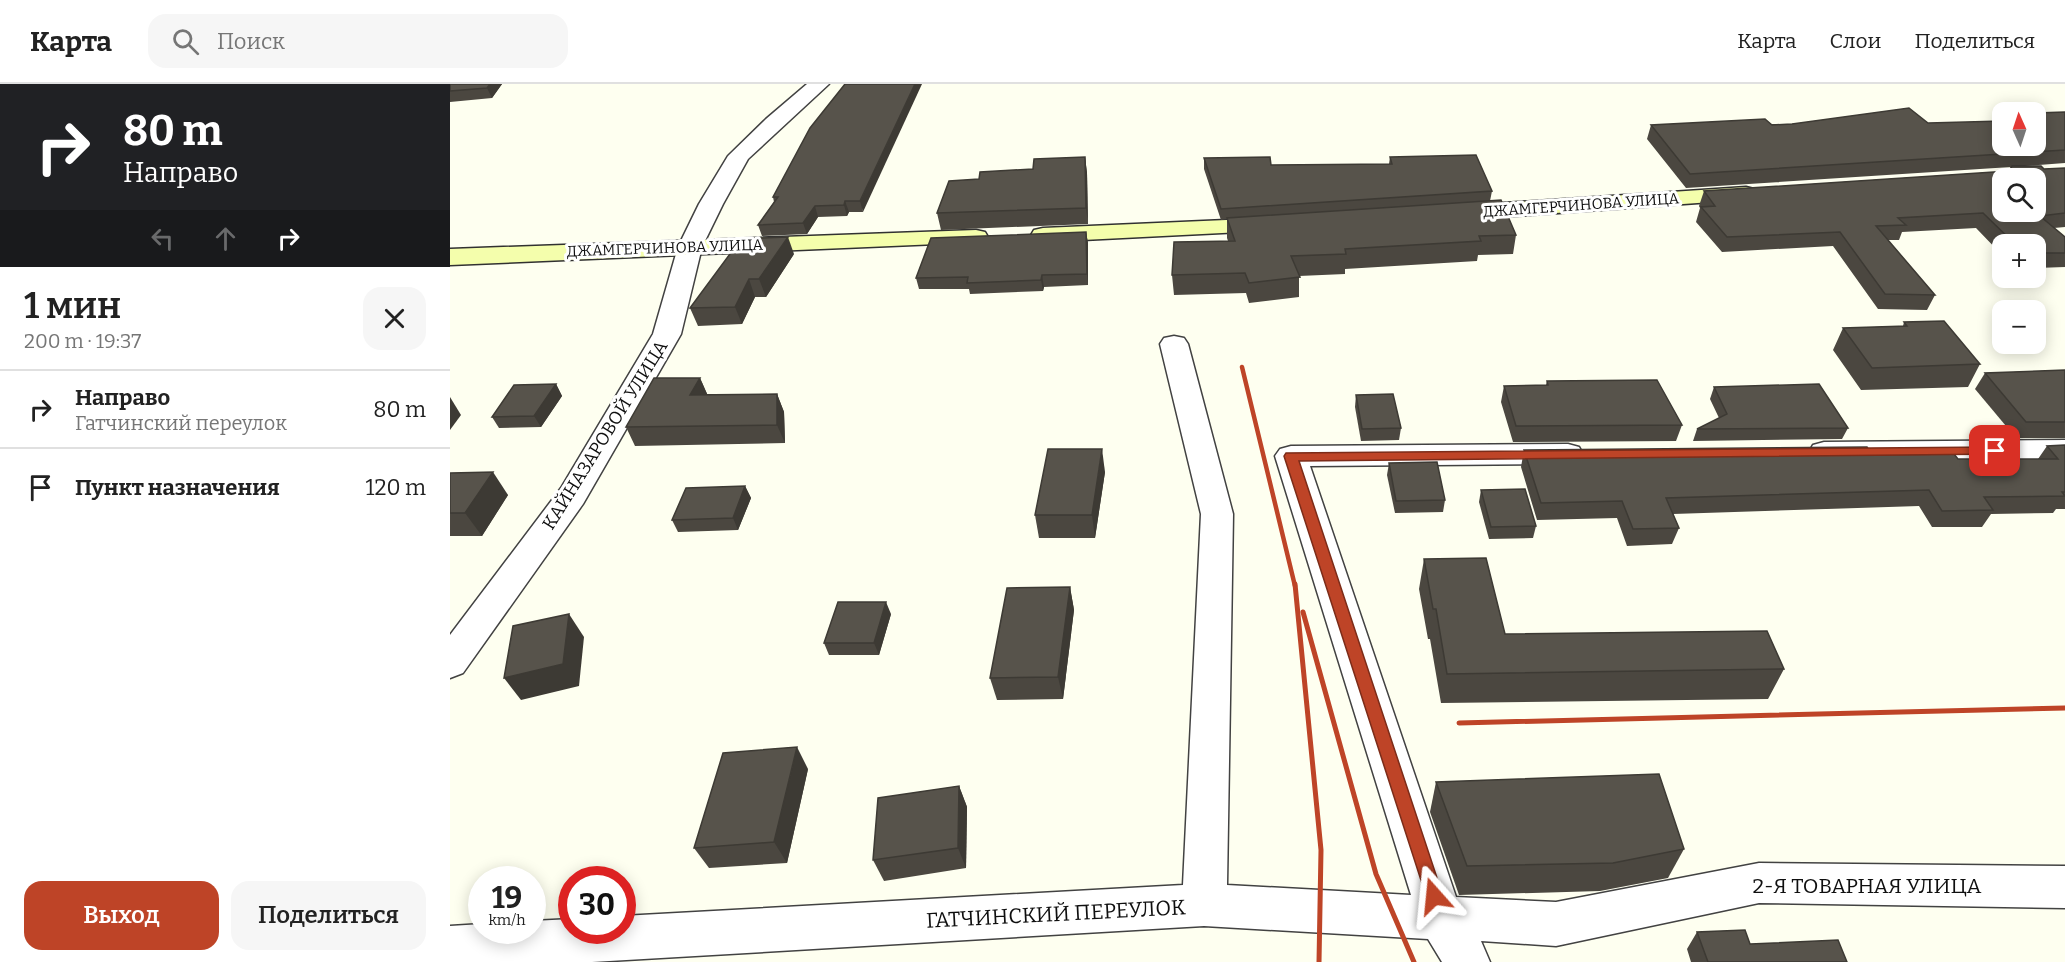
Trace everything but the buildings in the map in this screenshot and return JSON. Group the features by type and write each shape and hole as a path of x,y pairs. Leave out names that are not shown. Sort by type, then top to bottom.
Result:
{"street":[{"name":"КАЙНАЗАРОВОЙ УЛИЦА","path":"450,663 572,496 667,334 690,247 711,204 739,156 819,84"},
{"name":"ДЖАМГЕРЧИНОВА УЛИЦА","path":"1433,214 1767,192"},
{"name":"ДЖАМГЕРЧИНОВА УЛИЦА","path":"450,257 1290,224"},
{"name":"ГАТЧИНСКИЙ ПЕРЕУЛОК","path":"450,948 1204,905 1217,514 1174,344"},
{"path":"1791,452 2065,450"},
{"path":"1467,962 1441,918 1291,456 1600,454"},
{"name":"2-Я ТОВАРНАЯ УЛИЦА","path":"1204,905 1556,924 1759,883 2065,887"}],"railway":[{"path":"1242,367 1295,586"},
{"path":"1295,584 1321,850 1319,962"},
{"path":"1303,612 1376,874 1414,962"},
{"path":"1459,723 2065,708"}],"route":[{"path":"1434,896 1291,456 1995,451"}]}
